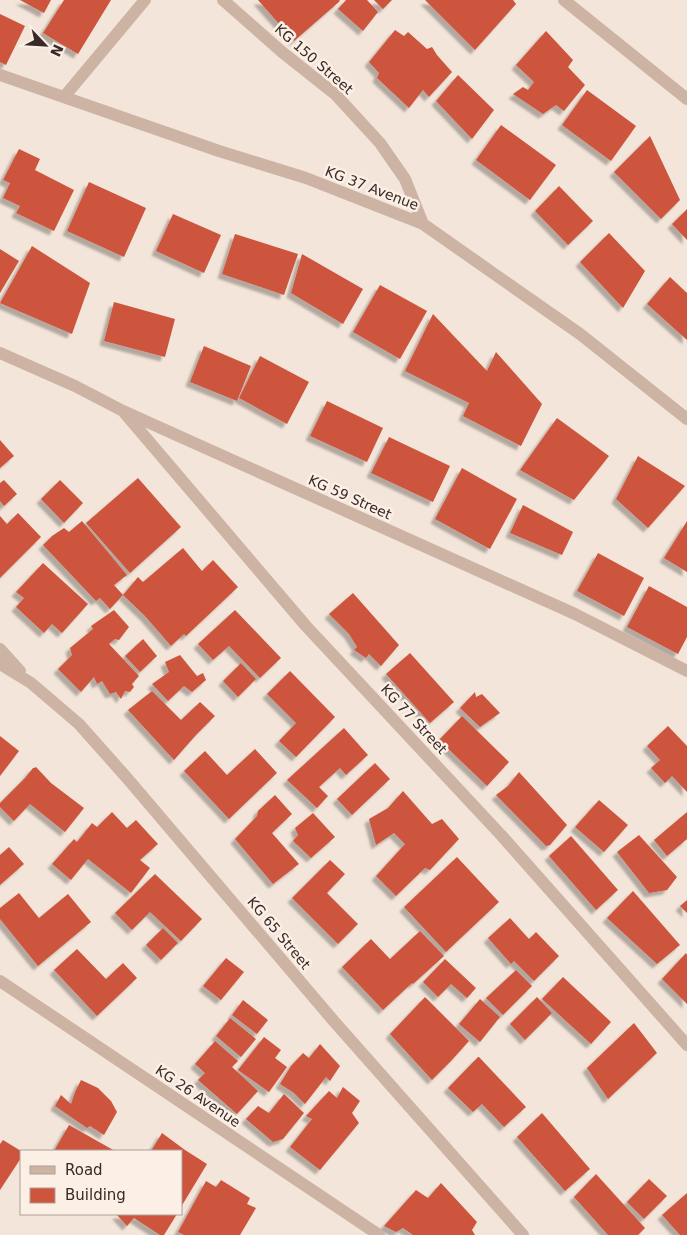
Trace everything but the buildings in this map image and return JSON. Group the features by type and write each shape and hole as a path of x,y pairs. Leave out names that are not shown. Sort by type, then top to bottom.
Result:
{"street":[{"path":"64,97 145,0"},
{"name":"KG 150 Street","path":"223,0 282,52 335,94 380,143 405,178 423,224"},
{"path":"564,0 687,99"},
{"name":"KG 37 Avenue","path":"0,75 219,151 306,178 423,224 580,334 687,419"},
{"name":"KG 59 Street","path":"0,353 75,386 123,411 575,614 687,671"},
{"name":"KG 77 Street","path":"123,411 306,626 501,834 687,1046"},
{"path":"0,649 31,683"},
{"name":"KG 65 Street","path":"0,664 31,683 79,724 171,829 332,1020 523,1235"},
{"name":"KG 26 Avenue","path":"0,981 379,1235"}]}
